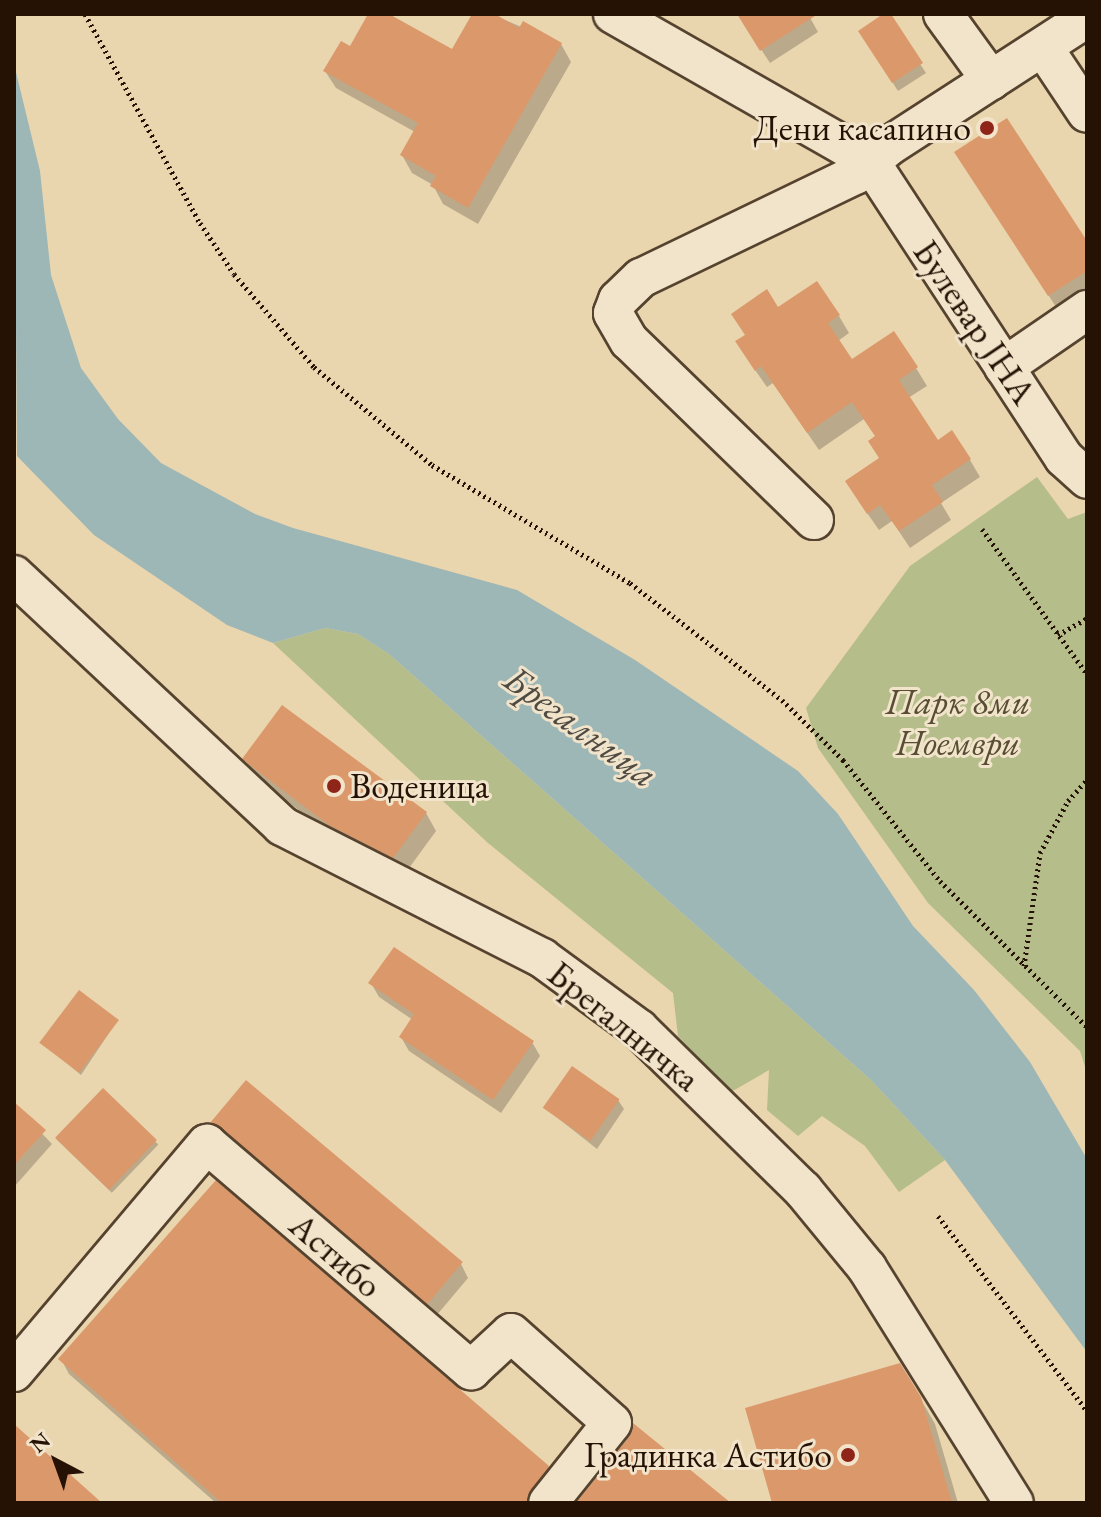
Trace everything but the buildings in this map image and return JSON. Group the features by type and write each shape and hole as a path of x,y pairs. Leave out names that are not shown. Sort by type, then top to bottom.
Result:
{"street":[{"path":"613,14 869,160"},
{"path":"943,14 991,80"},
{"path":"814,520 629,341 613,313 618,300 641,278 855,175 869,160 1087,18"},
{"path":"1043,47 1087,113"},
{"name":"Булевар ЈНА","path":"869,160 1064,458 1087,479"},
{"path":"1004,367 1087,310"},
{"name":"Брегалничка","path":"14,575 282,826 542,958 639,1029 803,1190 859,1258 1014,1503"},
{"name":"Астибо","path":"14,1372 207,1144 471,1370 511,1333 612,1423 548,1503"}],"path":[{"path":"85,14 200,223 234,274 314,367 432,465 630,583 782,700 843,760 940,881 1087,1027"},
{"path":"982,529 1087,674"},
{"path":"1058,635 1087,618"},
{"path":"1024,966 1040,853 1068,801 1087,780"},
{"path":"938,1216 1087,1411"}],"green space":[{"name":"Парк 8ми Ноември","path":"1037,477 1068,519 1087,512 1087,1073 1080,1051 928,903 818,748 806,708 910,566"},
{"path":"325,628 358,634 389,654 871,1080 945,1160 899,1192 865,1146 822,1116 798,1136 767,1110 769,1070 731,1092 678,1036 673,993 488,843 273,643"}],"water":[{"name":"Брегалница","path":"14,64 40,171 51,275 81,368 118,419 161,463 255,514 293,528 517,590 635,660 798,771 838,814 913,926 974,990 1030,1062 1087,1159 1087,1352 945,1160 871,1080 389,654 358,634 325,628 273,643 227,625 94,535 17,456"}],"place":[{"name":"Дени касапино","path":"987,128"},
{"name":"Воденица","path":"334,786"},
{"name":"Градинка Астибо","path":"848,1455"}]}
